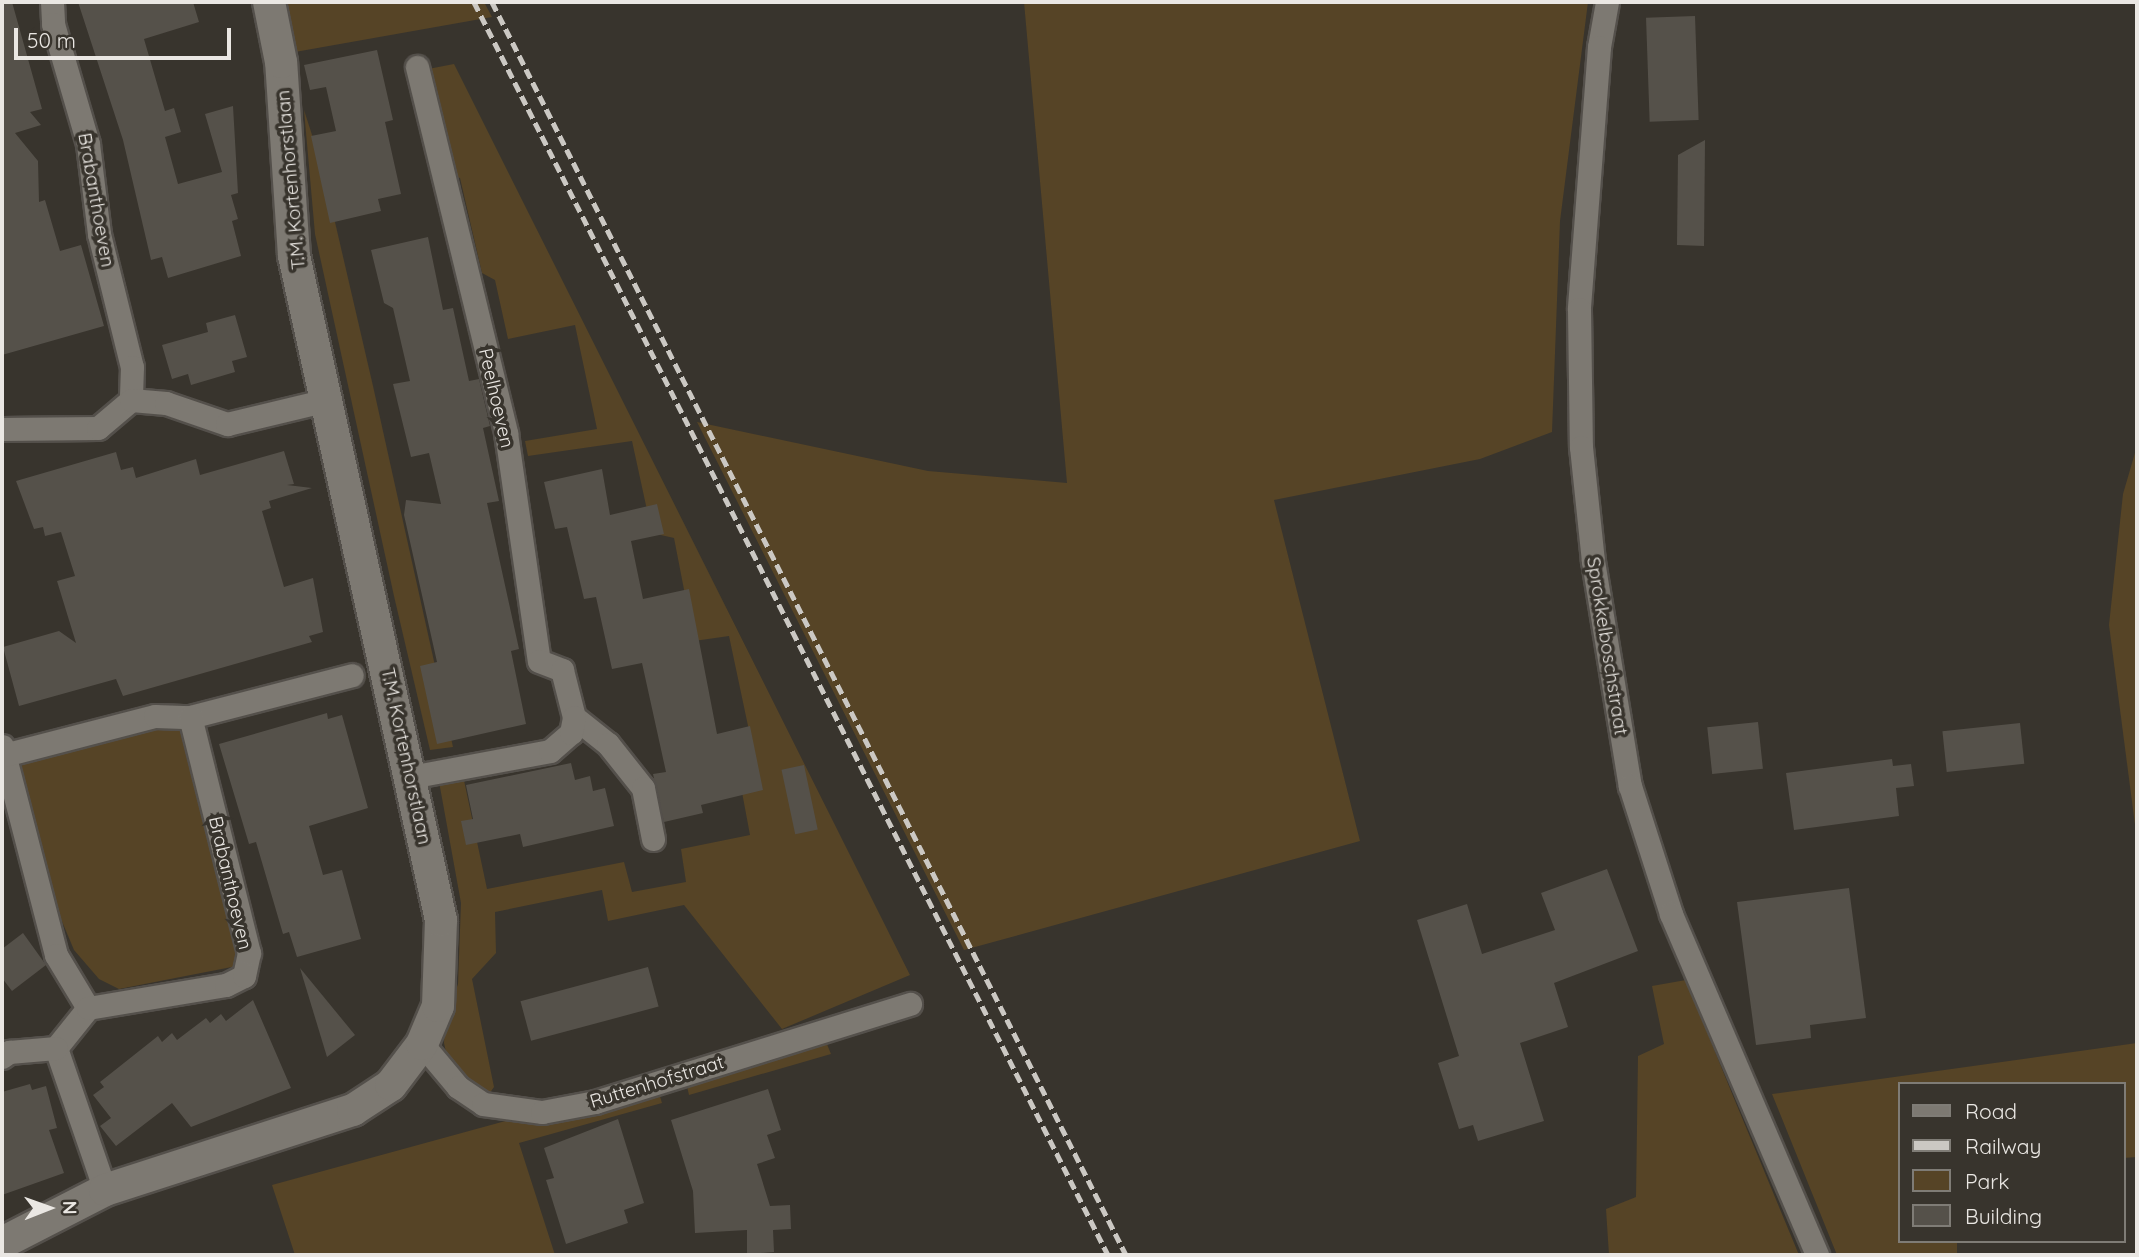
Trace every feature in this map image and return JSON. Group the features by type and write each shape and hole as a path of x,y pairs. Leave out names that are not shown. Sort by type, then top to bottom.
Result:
{"street":[{"name":"Brabanthoeven","path":"52,2 53,24 88,144 99,234 132,367 131,400"},
{"name":"T.M. Kortenhorstlaan","path":"2,1243 106,1190 353,1110 391,1085 422,1044 438,1006 441,920 294,256 281,62 269,2"},
{"name":"Sprokkelboschstraat","path":"1607,2 1599,47 1579,309 1581,447 1593,561 1627,773 1671,914 1817,1255"},
{"name":"Peelhoeven","path":"417,67 506,433 539,661 562,670 573,718"},
{"path":"2,429 99,428 131,400 166,402 227,424 327,400"},
{"path":"2,1057 9,1052 55,1048 88,1008 56,955 3,751 155,716 190,717 352,675"},
{"name":"Brabanthoeven","path":"88,1008 226,985 244,976 249,953 190,717"},
{"path":"410,777 550,751 571,733 573,718 608,744 643,789 653,839"},
{"name":"Ruttenhofstraat","path":"422,1044 458,1087 483,1104 542,1112 595,1102 910,1004"},
{"path":"55,1048 106,1190"}],"green space":[{"path":"285,2 484,2 492,17 295,52"},
{"path":"1024,2 1588,2 1560,221 1552,432 1480,459 1274,500 1360,841 964,950 697,422 928,471 1067,483"},
{"path":"454,64 910,975 782,1029 684,905 608,921 602,890 495,912 496,953 472,979 494,1087 489,1094 477,1091 450,1070 444,1043 445,1022 458,984 461,903 438,776 462,771 487,889 624,862 632,892 686,882 681,849 750,835 733,744 751,740 729,636 694,641 674,538 652,533 632,441 528,456 525,441 597,429 575,325 508,339 495,280 482,273 460,178 449,175 423,70"},
{"path":"304,110 322,166 453,747 430,750 315,234"},
{"path":"2137,446 2137,840 2109,625 2123,494"},
{"path":"189,721 244,938 237,966 119,989 99,979 74,950 61,919 20,767 36,756"},
{"path":"1686,980 1799,1255 1609,1255 1606,1209 1636,1197 1638,1056 1664,1044 1652,986"},
{"path":"824,1037 831,1054 689,1095 684,1073"},
{"path":"2137,1043 2137,1157 2125,1158 2125,1082 1898,1082 1898,1243 1957,1243 1957,1255 1837,1255 1772,1094"},
{"path":"655,1080 662,1103 519,1143 555,1255 295,1255 272,1185"}],"building":[{"path":"2,2 12,2 42,109 30,112 41,125 15,133 38,161 39,202 45,200 60,251 81,245 104,326 2,355"},
{"path":"78,2 193,2 199,22 144,39 165,111 174,108 181,132 165,137 178,184 222,172 205,114 233,106 238,193 231,195 238,219 232,221 241,256 168,278 162,257 151,260 123,140"},
{"path":"1695,16 1699,120 1650,122 1646,18"},
{"path":"377,50 393,120 385,122 401,194 378,199 381,211 330,223 311,136 336,131 326,87 310,90 304,65"},
{"path":"1705,140 1704,246 1677,245 1678,155"},
{"path":"428,237 443,310 453,308 469,381 479,379 490,426 483,428 499,501 487,503 519,649 511,651 526,724 437,744 420,666 437,662 404,515 406,500 441,504 429,453 411,457 393,384 410,381 393,308 384,303 371,250"},
{"path":"235,315 247,357 232,361 235,372 191,385 188,374 172,379 162,345 208,332 206,323"},
{"path":"284,451 294,484 287,485 312,488 269,501 271,508 262,511 284,587 313,578 323,632 309,636 312,642 123,696 116,679 19,706 3,647 59,631 76,643 57,581 75,576 61,532 45,536 43,527 34,529 16,481 116,452 121,470 133,467 136,478 196,459 200,475"},
{"path":"602,469 610,515 657,504 664,534 631,541 643,599 689,589 717,734 750,726 763,790 701,805 703,813 664,822 653,774 666,772 642,663 612,669 596,597 584,599 567,527 555,529 544,482"},
{"path":"327,713 328,719 342,715 368,808 309,826 323,875 342,870 361,939 297,957 289,932 283,934 256,842 249,844 219,744"},
{"path":"1758,722 1763,769 1712,774 1707,727"},
{"path":"2020,723 2024,764 1947,772 1942,731"},
{"path":"1892,759 1893,766 1911,764 1914,786 1896,788 1899,816 1794,830 1786,773"},
{"path":"571,763 575,780 590,776 593,791 605,788 614,826 523,847 520,834 466,845 461,821 473,819 466,785"},
{"path":"804,765 818,830 795,834 782,770"},
{"path":"1607,869 1638,951 1554,983 1568,1027 1520,1043 1544,1121 1478,1141 1473,1125 1459,1129 1438,1063 1459,1056 1417,920 1467,904 1482,954 1555,930 1541,893"},
{"path":"1849,888 1866,1018 1810,1025 1811,1038 1756,1045 1737,902"},
{"path":"23,933 46,965 12,991 2,978 2,949"},
{"path":"648,967 659,1007 531,1041 520,1001"},
{"path":"300,968 355,1035 327,1057"},
{"path":"253,1000 291,1088 191,1127 172,1103 116,1146 100,1126 111,1118 93,1095 104,1087 100,1082 158,1036 162,1042 172,1033 177,1040 206,1018 210,1023 221,1014 226,1021"},
{"path":"30,1084 32,1090 46,1086 57,1128 49,1130 64,1173 2,1195 2,1092"},
{"path":"768,1089 781,1130 767,1135 775,1158 757,1164 770,1206 790,1205 791,1229 773,1230 774,1252 747,1254 747,1230 695,1233 693,1191 671,1120"},
{"path":"618,1119 644,1203 624,1210 628,1223 566,1244 546,1180 554,1178 544,1148"}],"railway":[{"path":"474,2 1108,1255"},
{"path":"492,2 1126,1255"}]}
